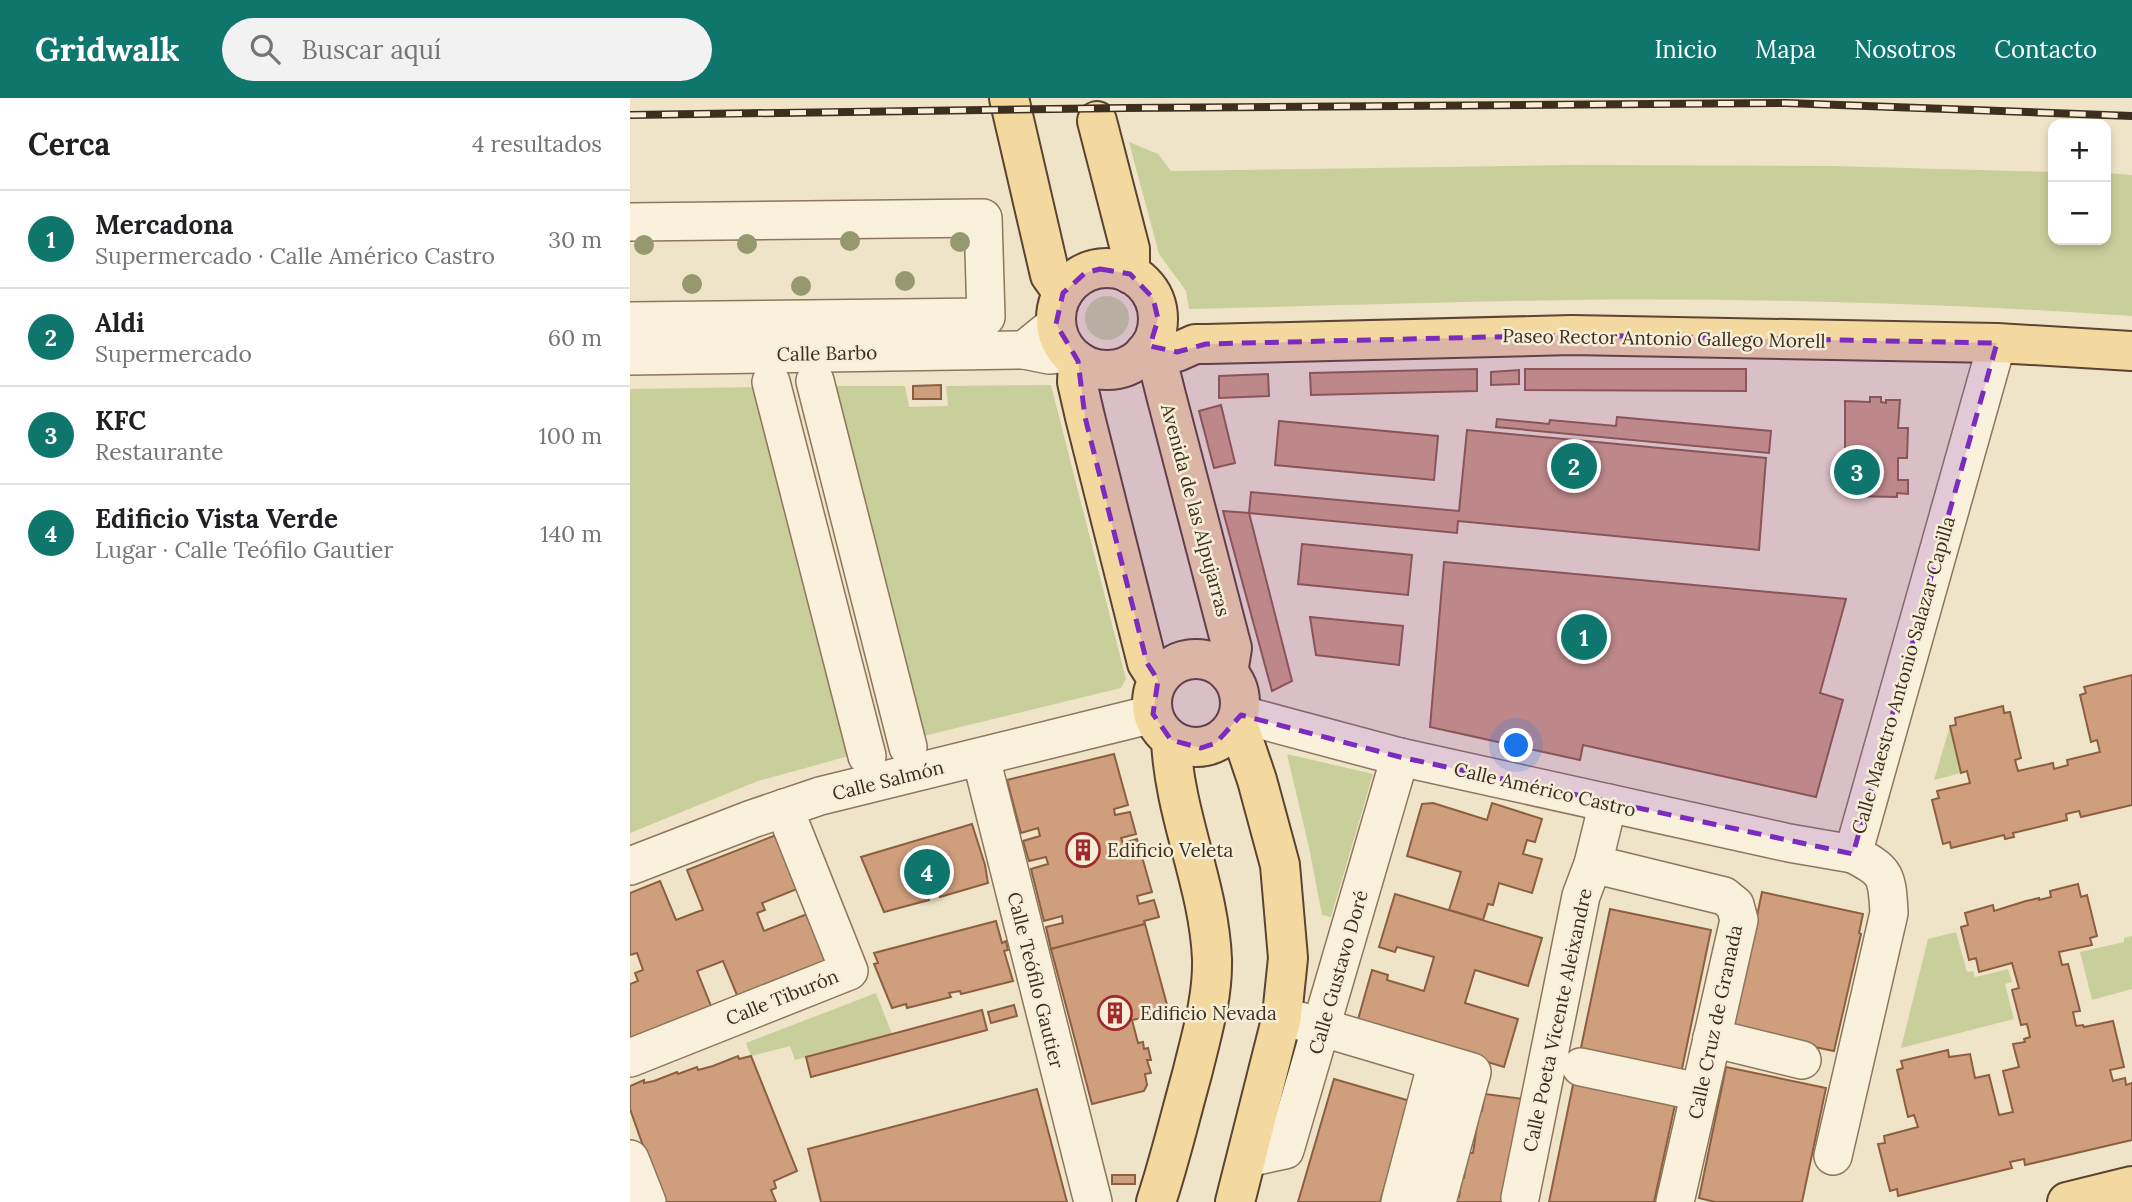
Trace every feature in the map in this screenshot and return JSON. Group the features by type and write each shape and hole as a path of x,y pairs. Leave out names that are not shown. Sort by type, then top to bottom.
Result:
{"main road":[{"path":"1009,98 1092,443 1161,711 1204,900 1212,960 1206,1020 1156,1202"},
{"path":"1094,106 1130,249 1130,274"},
{"path":"1116,269 1130,274 1144,284 1153,298 1151,339 1134,362 1113,369 1091,367 1066,333 1073,282 1093,271 1116,269"},
{"name":"Paseo Rector Antonio Gallego Morell","path":"1151,339 1177,352 1195,344 1572,335 1997,344 2132,351"},
{"name":"Avenida de las Alpujarras","path":"1151,339 1232,648 1228,673"},
{"path":"1192,659 1218,664 1237,685 1241,699 1238,718 1228,734 1216,743 1201,748 1185,746 1161,711 1178,662 1192,659"},
{"path":"1235,1202 1282,1016 1288,958 1280,865 1238,718"},
{"path":"2067,1202 2132,1186"}],"street":[{"path":"630,222 983,218 986,317 630,321"},
{"name":"Calle Barbo","path":"630,356 1024,350 1066,333"},
{"name":"Calle Maestro Antonio Salazar Capilla","path":"1833,1156 1889,913 1887,882 1875,865 1853,854 1997,344"},
{"path":"815,381 908,747"},
{"path":"771,382 867,756"},
{"name":"Calle Salmón","path":"630,866 820,796 1161,711"},
{"name":"Calle Américo Castro","path":"1238,718 1608,803 1853,854"},
{"name":"Calle Gustavo Doré","path":"1247,1158 1285,1150 1400,757"},
{"name":"Calle Teófilo Gautier","path":"981,758 1093,1202"},
{"name":"Calle Poeta Vicente Aleixandre","path":"1520,1198 1581,896 1593,864 1608,803"},
{"name":"Calle Tiburón","path":"630,1058 849,971 784,808"},
{"name":"Calle Cruz de Granada","path":"1593,864 1724,895 1735,905 1739,920 1675,1202"},
{"path":"1282,1016 1472,1072 1437,1202"},
{"path":"1712,1038 1802,1060"},
{"path":"1400,1202 1437,1062"},
{"path":"1581,1067 1699,1092"},
{"path":"630,1159 647,1202"}],"highlighted area":[{"path":"1100,269 1130,274 1153,298 1158,319 1150,346 1177,352 1206,344 1572,335 1997,343 1853,854 1400,757 1241,715 1216,743 1201,748 1171,740 1153,714 1158,680 1147,663 1085,417 1078,361 1056,324 1063,293 1085,273"}],"green space":[{"path":"1129,142 1158,154 1171,171 1571,165 1833,166 2048,172 2048,245 2111,245 2111,173 2132,175 2132,316 1851,302 1711,300 1523,301 1189,309 1186,291 1159,254"},
{"path":"1107,296 1123,302 1129,318 1123,334 1107,340 1091,334 1085,318 1091,302"},
{"path":"1051,385 1126,679 1121,688 911,739 822,386 905,386 909,407 948,406 946,386"},
{"path":"767,387 860,753 758,781 630,833 630,389"},
{"path":"1950,726 1961,773 1934,780"},
{"path":"1287,754 1373,774 1331,917 1322,915"},
{"path":"1956,932 1967,972 1973,971 1975,977 2008,969 2012,982 2005,984 2014,1019 1901,1048 1928,939"},
{"path":"2132,936 2132,989 2092,1000 2080,952 2124,942 2124,938"},
{"path":"876,993 892,1034 795,1060 790,1046 751,1056 746,1043"}],"building":[{"path":"1477,369 1477,391 1311,395 1310,373"},
{"path":"1525,369 1746,369 1746,391 1525,390"},
{"path":"1519,370 1519,384 1491,385 1491,372"},
{"path":"1268,374 1269,396 1219,398 1219,376"},
{"path":"941,385 941,399 913,399 913,386"},
{"path":"1870,397 1881,397 1881,402 1886,403 1886,400 1900,400 1898,428 1908,428 1907,458 1898,458 1898,480 1908,480 1908,494 1897,493 1897,497 1851,496 1851,478 1844,478 1844,472 1841,472 1841,465 1845,465 1845,401 1870,402"},
{"path":"1221,405 1235,463 1214,468 1199,411"},
{"path":"1617,417 1771,431 1769,453 1496,427 1497,419 1549,424 1550,420 1616,426"},
{"path":"1279,421 1438,436 1434,480 1275,465"},
{"path":"1467,430 1766,458 1759,550 1458,521 1457,533 1249,513 1251,492 1459,511"},
{"path":"1223,511 1249,513 1292,681 1272,691"},
{"path":"1302,544 1412,555 1408,595 1298,584"},
{"path":"1444,562 1846,599 1820,693 1843,700 1816,797 1583,745 1580,760 1430,727"},
{"path":"1310,617 1403,626 1399,665 1316,655"},
{"path":"2132,675 2132,805 2081,817 2079,811 2066,814 2067,820 2013,833 2014,837 2005,839 2004,835 1951,848 1950,842 1943,844 1932,800 1939,798 1937,791 1970,783 1967,771 1961,773 1950,726 1956,725 1955,718 2003,706 2004,713 2010,712 2021,758 2015,760 2018,771 2053,763 2054,769 2068,765 2067,760 2100,752 2097,740 2091,742 2080,695 2086,693 2084,687"},
{"name":"Edificio Veleta","path":"1114,754 1128,805 1114,809 1115,815 1130,812 1136,834 1121,838 1123,843 1137,839 1152,892 1137,896 1139,904 1154,900 1159,917 1144,921 1145,924 1051,949 1046,927 1063,923 1062,916 1044,921 1031,869 1048,864 1046,857 1029,861 1023,841 1040,836 1038,828 1021,833 1007,780"},
{"path":"1433,803 1487,820 1492,803 1542,819 1535,842 1527,840 1523,854 1542,859 1532,893 1499,883 1493,905 1488,904 1483,920 1449,910 1461,872 1407,856 1422,804"},
{"path":"972,824 988,883 940,897 939,891 927,895 929,900 884,912 861,857"},
{"path":"776,835 797,889 762,903 765,910 757,913 764,931 807,914 828,965 739,1000 723,961 697,971 713,1011 630,1044 630,984 638,981 635,973 643,970 637,953 630,955 630,893 660,881 676,920 703,910 687,870"},
{"path":"2078,884 2081,897 2087,895 2097,936 2090,938 2092,945 2059,952 2062,965 2068,964 2080,1011 2073,1012 2076,1026 2113,1021 2124,1067 2110,1070 2113,1081 2125,1078 2126,1085 2132,1083 2132,1140 2025,1165 2024,1159 2010,1162 2012,1168 1898,1196 1897,1189 1890,1191 1878,1144 1885,1143 1884,1136 1918,1127 1914,1115 1908,1117 1897,1070 1903,1068 1901,1061 1948,1050 1949,1057 1970,1054 1975,1078 1989,1075 1999,1115 2013,1112 2003,1071 2019,1067 2013,1044 2025,1042 2024,1039 2030,1037 2027,1024 2021,1025 2012,990 2019,988 2012,963 1979,972 1976,958 1969,960 1961,927 1968,925 1965,913 1993,905 1994,911 2051,897 2050,891"},
{"path":"1762,892 1863,914 1861,934 1834,1051 1733,1030"},
{"path":"1395,894 1542,938 1528,986 1475,970 1465,1003 1518,1019 1504,1067 1357,1023 1372,970 1388,975 1387,980 1424,991 1434,957 1397,947 1395,952 1379,947"},
{"path":"1610,909 1711,930 1679,1083 1578,1062"},
{"path":"996,921 1002,943 1006,941 1008,950 1004,951 1013,981 961,994 960,991 949,993 951,997 907,1008 906,1004 892,1008 874,964 878,963 874,953"},
{"name":"Edificio Nevada","path":"1145,924 1169,1012 1132,1020 1138,1043 1143,1042 1144,1049 1148,1048 1151,1060 1147,1060 1151,1073 1145,1074 1147,1085 1144,1091 1092,1104 1051,949"},
{"path":"1014,1005 1017,1016 991,1023 988,1012"},
{"path":"982,1010 987,1030 811,1077 806,1057"},
{"path":"738,1056 739,1059 751,1056 797,1171 774,1181 776,1188 771,1190 776,1202 663,1202 630,1109 630,1086 697,1067 698,1070 713,1066"},
{"path":"1726,1067 1826,1088 1802,1202 1715,1202 1699,1198"},
{"path":"1576,1070 1678,1091 1654,1202 1549,1202"},
{"path":"1334,1079 1410,1101 1380,1202 1298,1202"},
{"path":"1037,1089 1067,1202 821,1202 808,1149"},
{"path":"1485,1094 1524,1099 1508,1202 1455,1202 1456,1196 1459,1197 1468,1153 1473,1153 1479,1111 1482,1111"},
{"path":"1112,1175 1135,1175 1135,1184 1112,1184"}],"railway":[{"path":"630,115 1786,103 2132,116"}],"place":[{"name":"Aldi","path":"1574,466"},
{"name":"KFC","path":"1857,472"},
{"name":"Mercadona","path":"1584,637"},
{"name":"Edificio Veleta","path":"1083,850"},
{"name":"Edificio Vista Verde","path":"927,872"},
{"name":"Edificio Nevada","path":"1115,1013"}]}
